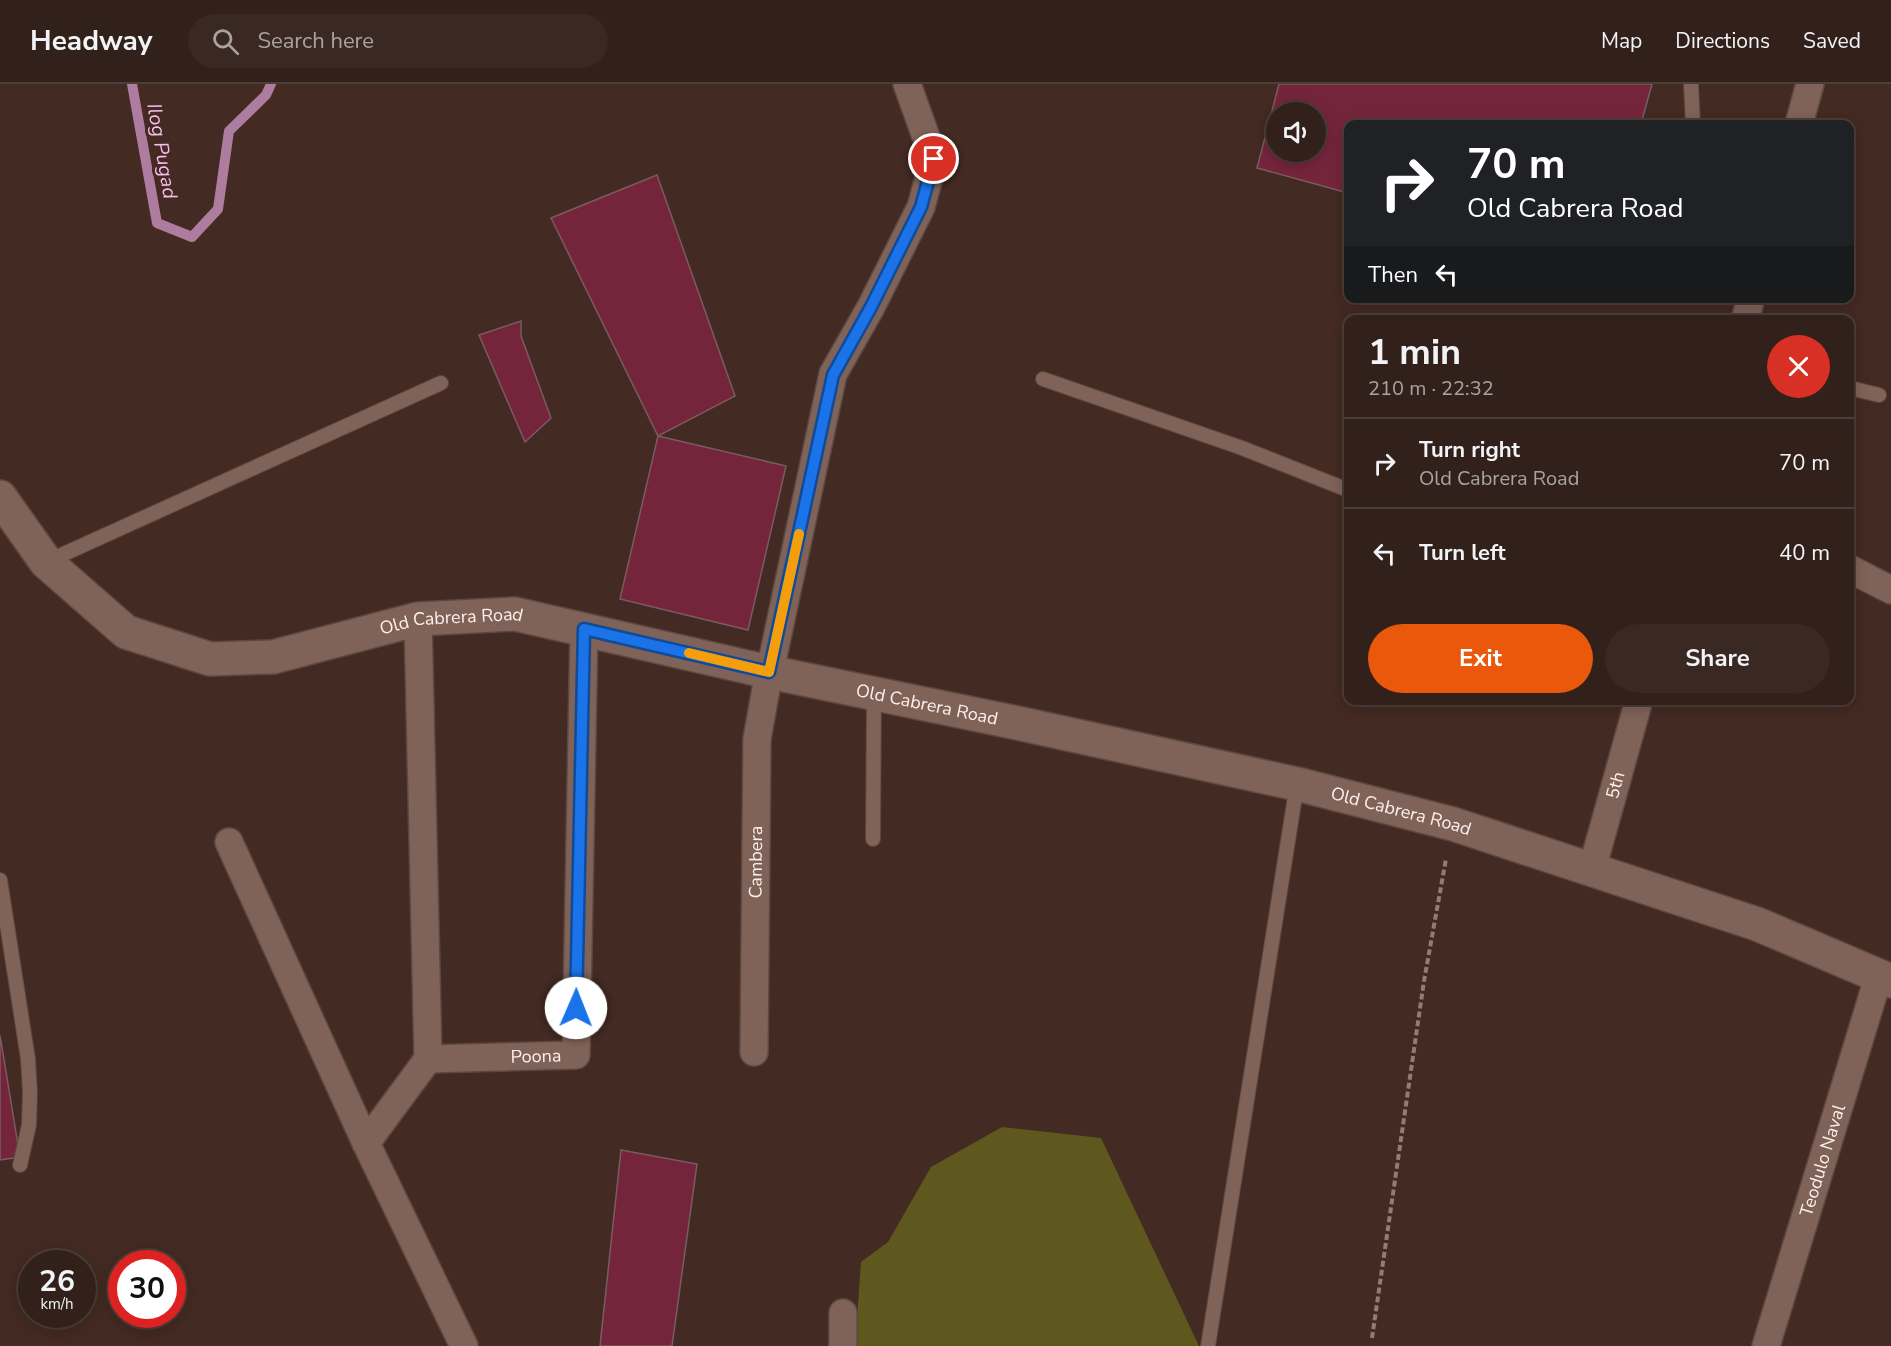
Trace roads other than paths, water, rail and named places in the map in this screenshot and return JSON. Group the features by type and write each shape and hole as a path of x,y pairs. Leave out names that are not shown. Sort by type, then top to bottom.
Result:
{"street":[{"name":"Cambera","path":"754,1052 757,739 769,672 833,375 871,307 921,207 934,159 907,84"},
{"path":"1800,120 1810,84"},
{"name":"Old Cabrera Road","path":"0,497 46,562 126,632 210,659 273,657 418,619 515,614 769,672 1297,784 1453,824 1757,924 1885,978"},
{"path":"1854,571 1891,590"},
{"path":"366,1143 429,1059 418,619"},
{"name":"Poona","path":"429,1059 576,1055 584,629"},
{"name":"5th","path":"1592,869 1638,705"},
{"path":"230,842 366,1143 464,1346"},
{"name":"Teodulo Naval","path":"1766,1346 1885,978"},
{"path":"843,1313 843,1346"}],"lane":[{"path":"1691,84 1693,120"},
{"path":"1043,380 1242,448 1344,488"},
{"path":"46,562 441,383"},
{"path":"1854,389 1879,395"},
{"path":"873,839 874,693"},
{"path":"1208,1346 1297,784"},
{"path":"0,880 28,1059 29,1125 20,1165"}],"waterway":[{"name":"Ilog Pugad","path":"132,84 157,223 192,237 218,209 229,131 266,95 271,84"}]}
